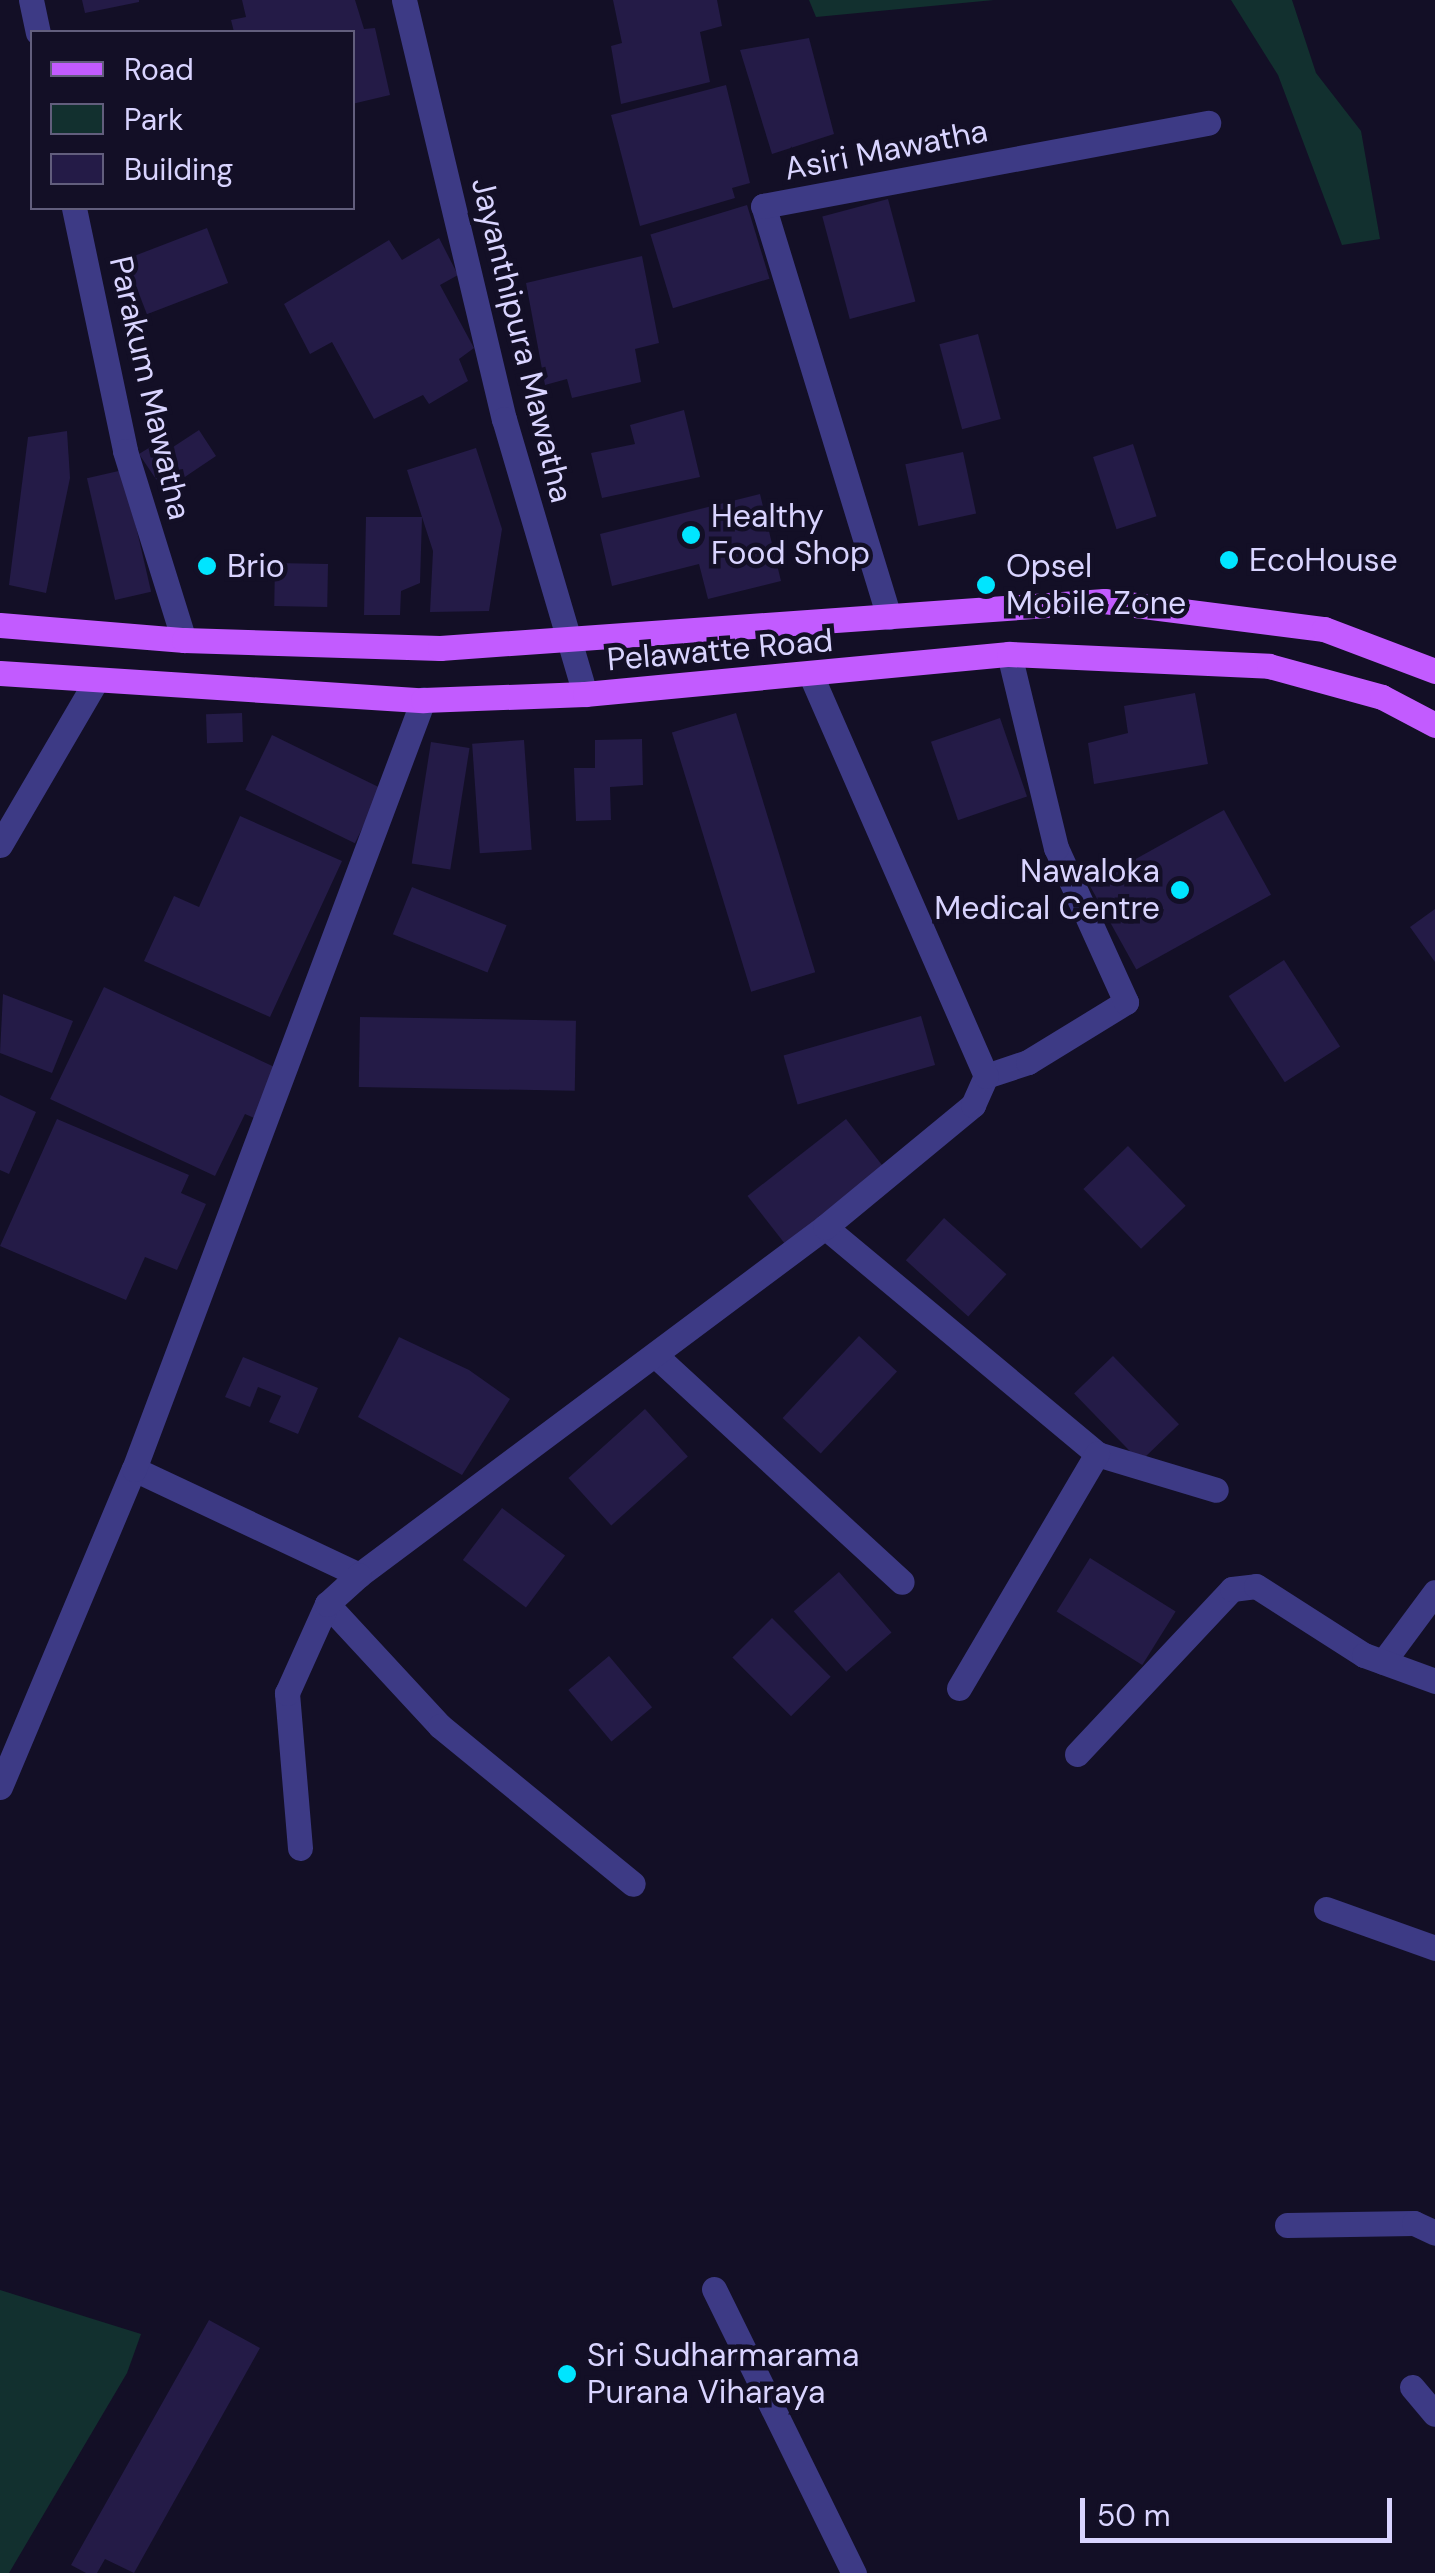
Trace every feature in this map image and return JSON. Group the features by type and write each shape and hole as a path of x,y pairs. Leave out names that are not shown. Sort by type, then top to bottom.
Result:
{"main road":[{"name":"Pelawatte Road","path":"0,625 184,640 440,648 570,643 1104,602 1324,629 1435,671"},
{"name":"Pelawatte Road","path":"0,673 423,700 585,694 811,676 1009,654 1269,666 1382,697 1435,725"}],"street":[{"path":"31,0 38,30"},
{"name":"Jayanthipura Mawatha","path":"404,0 504,418 585,694"},
{"name":"Asiri Mawatha","path":"889,617 763,206 1208,122"},
{"name":"Parakum Mawatha","path":"74,210 124,451 184,640"},
{"path":"300,1848 287,1694 328,1604 359,1575 825,1227 972,1105 986,1076 1028,1062 1126,1002 1056,848 1009,654"},
{"path":"811,676 986,1076"},
{"path":"0,845 96,681"},
{"path":"0,1787 134,1469 423,700"},
{"path":"825,1227 1097,1454 1216,1490"},
{"path":"655,1355 902,1582"},
{"path":"959,1688 1097,1454"},
{"path":"134,1469 359,1575"},
{"path":"1077,1754 1232,1589 1256,1586 1383,1662 1435,1681"},
{"path":"1383,1662 1435,1592"},
{"path":"328,1604 440,1726 633,1884"},
{"path":"1326,1909 1435,1948"},
{"path":"1286,2225 1414,2222 1435,2233"},
{"path":"714,2289 854,2573"},
{"path":"1412,2387 1435,2414"}],"green space":[{"path":"809,0 994,0 816,17"},
{"path":"1231,0 1292,0 1316,73 1361,131 1380,239 1342,245 1278,75"},
{"path":"0,2290 141,2334 127,2373 9,2573 0,2573"}],"building":[{"path":"82,0 139,0 139,2 85,13"},
{"path":"242,0 355,0 364,29 375,28 390,95 355,103 355,30 234,30 231,20 246,17"},
{"path":"613,0 717,0 722,26 700,32 710,82 621,104 611,46 622,43"},
{"path":"809,38 834,134 772,154 740,50"},
{"path":"726,85 750,183 732,188 735,198 640,226 611,115"},
{"path":"888,199 915,301 850,319 822,217"},
{"path":"747,205 770,279 673,308 650,235"},
{"path":"207,228 228,283 147,314 126,259"},
{"path":"439,238 458,275 440,285 474,348 459,359 468,381 429,404 423,395 374,419 332,342 310,354 284,304 389,240 402,260"},
{"path":"642,256 659,343 635,349 641,382 572,398 567,379 545,385 526,283"},
{"path":"978,334 1001,419 962,429 939,344"},
{"path":"684,410 700,477 602,498 591,453 635,444 630,425"},
{"path":"199,430 216,456 164,491 139,454 160,441 167,451"},
{"path":"67,431 70,478 46,593 9,585 28,437"},
{"path":"1133,444 1156,516 1117,529 1093,457"},
{"path":"476,448 502,529 489,611 430,612 433,551 407,470"},
{"path":"963,452 976,514 918,526 905,464"},
{"path":"123,470 151,592 115,600 87,478"},
{"path":"760,494 781,581 708,599 699,564 612,586 600,534"},
{"path":"366,517 422,517 420,583 401,591 400,615 364,615"},
{"path":"275,563 328,564 327,607 274,606"},
{"path":"1195,693 1208,764 1094,784 1088,743 1128,733 1124,706"},
{"path":"242,713 243,742 207,743 206,714"},
{"path":"736,713 815,972 751,992 672,733"},
{"path":"1000,718 1027,796 958,820 931,742"},
{"path":"272,735 382,788 355,843 245,790"},
{"path":"642,739 643,785 610,787 611,820 576,821 574,768 595,768 595,740"},
{"path":"524,740 532,850 480,853 472,744"},
{"path":"431,742 470,748 450,870 412,863"},
{"name":"Nawaloka Medical Centre","path":"1224,810 1271,895 1136,969 1089,885"},
{"path":"240,816 342,861 270,1017 144,961 174,896 199,907"},
{"path":"412,887 507,925 487,972 393,934"},
{"path":"1435,909 1435,962 1410,927"},
{"path":"1284,960 1340,1046 1285,1082 1229,996"},
{"path":"104,987 283,1071 259,1120 245,1114 215,1176 50,1099"},
{"path":"3,994 73,1021 52,1073 0,1053"},
{"path":"921,1016 935,1065 798,1104 784,1055"},
{"path":"360,1017 576,1021 575,1091 359,1087"},
{"path":"0,1095 36,1112 9,1174 0,1170"},
{"path":"57,1119 189,1175 181,1193 206,1204 177,1270 145,1257 126,1300 0,1246"},
{"path":"846,1119 884,1167 785,1244 747,1196"},
{"path":"1128,1146 1186,1206 1141,1249 1083,1189"},
{"path":"944,1218 1006,1274 968,1317 906,1260"},
{"path":"859,1336 897,1371 821,1453 783,1418"},
{"path":"399,1337 469,1370 510,1399 462,1475 358,1417"},
{"path":"1113,1356 1179,1424 1140,1462 1074,1394"},
{"path":"243,1357 318,1388 298,1434 269,1422 281,1396 258,1387 250,1407 225,1397"},
{"path":"645,1409 688,1457 611,1525 568,1478"},
{"path":"502,1508 565,1556 526,1607 463,1560"},
{"path":"1090,1558 1176,1612 1142,1665 1057,1611"},
{"path":"839,1572 891,1632 846,1672 794,1611"},
{"path":"772,1618 831,1677 791,1716 732,1658"},
{"path":"609,1656 652,1707 611,1741 568,1690"},
{"path":"209,2320 260,2348 134,2573 105,2559 97,2573 86,2573 71,2565"}],"place":[{"name":"Healthy Food Shop","path":"691,535"},
{"name":"EcoHouse","path":"1229,560"},
{"name":"Brio","path":"207,566"},
{"name":"Opsel Mobile Zone","path":"986,585"},
{"name":"Nawaloka Medical Centre","path":"1180,890"},
{"name":"Sri Sudharmarama Purana Viharaya","path":"567,2374"}]}
